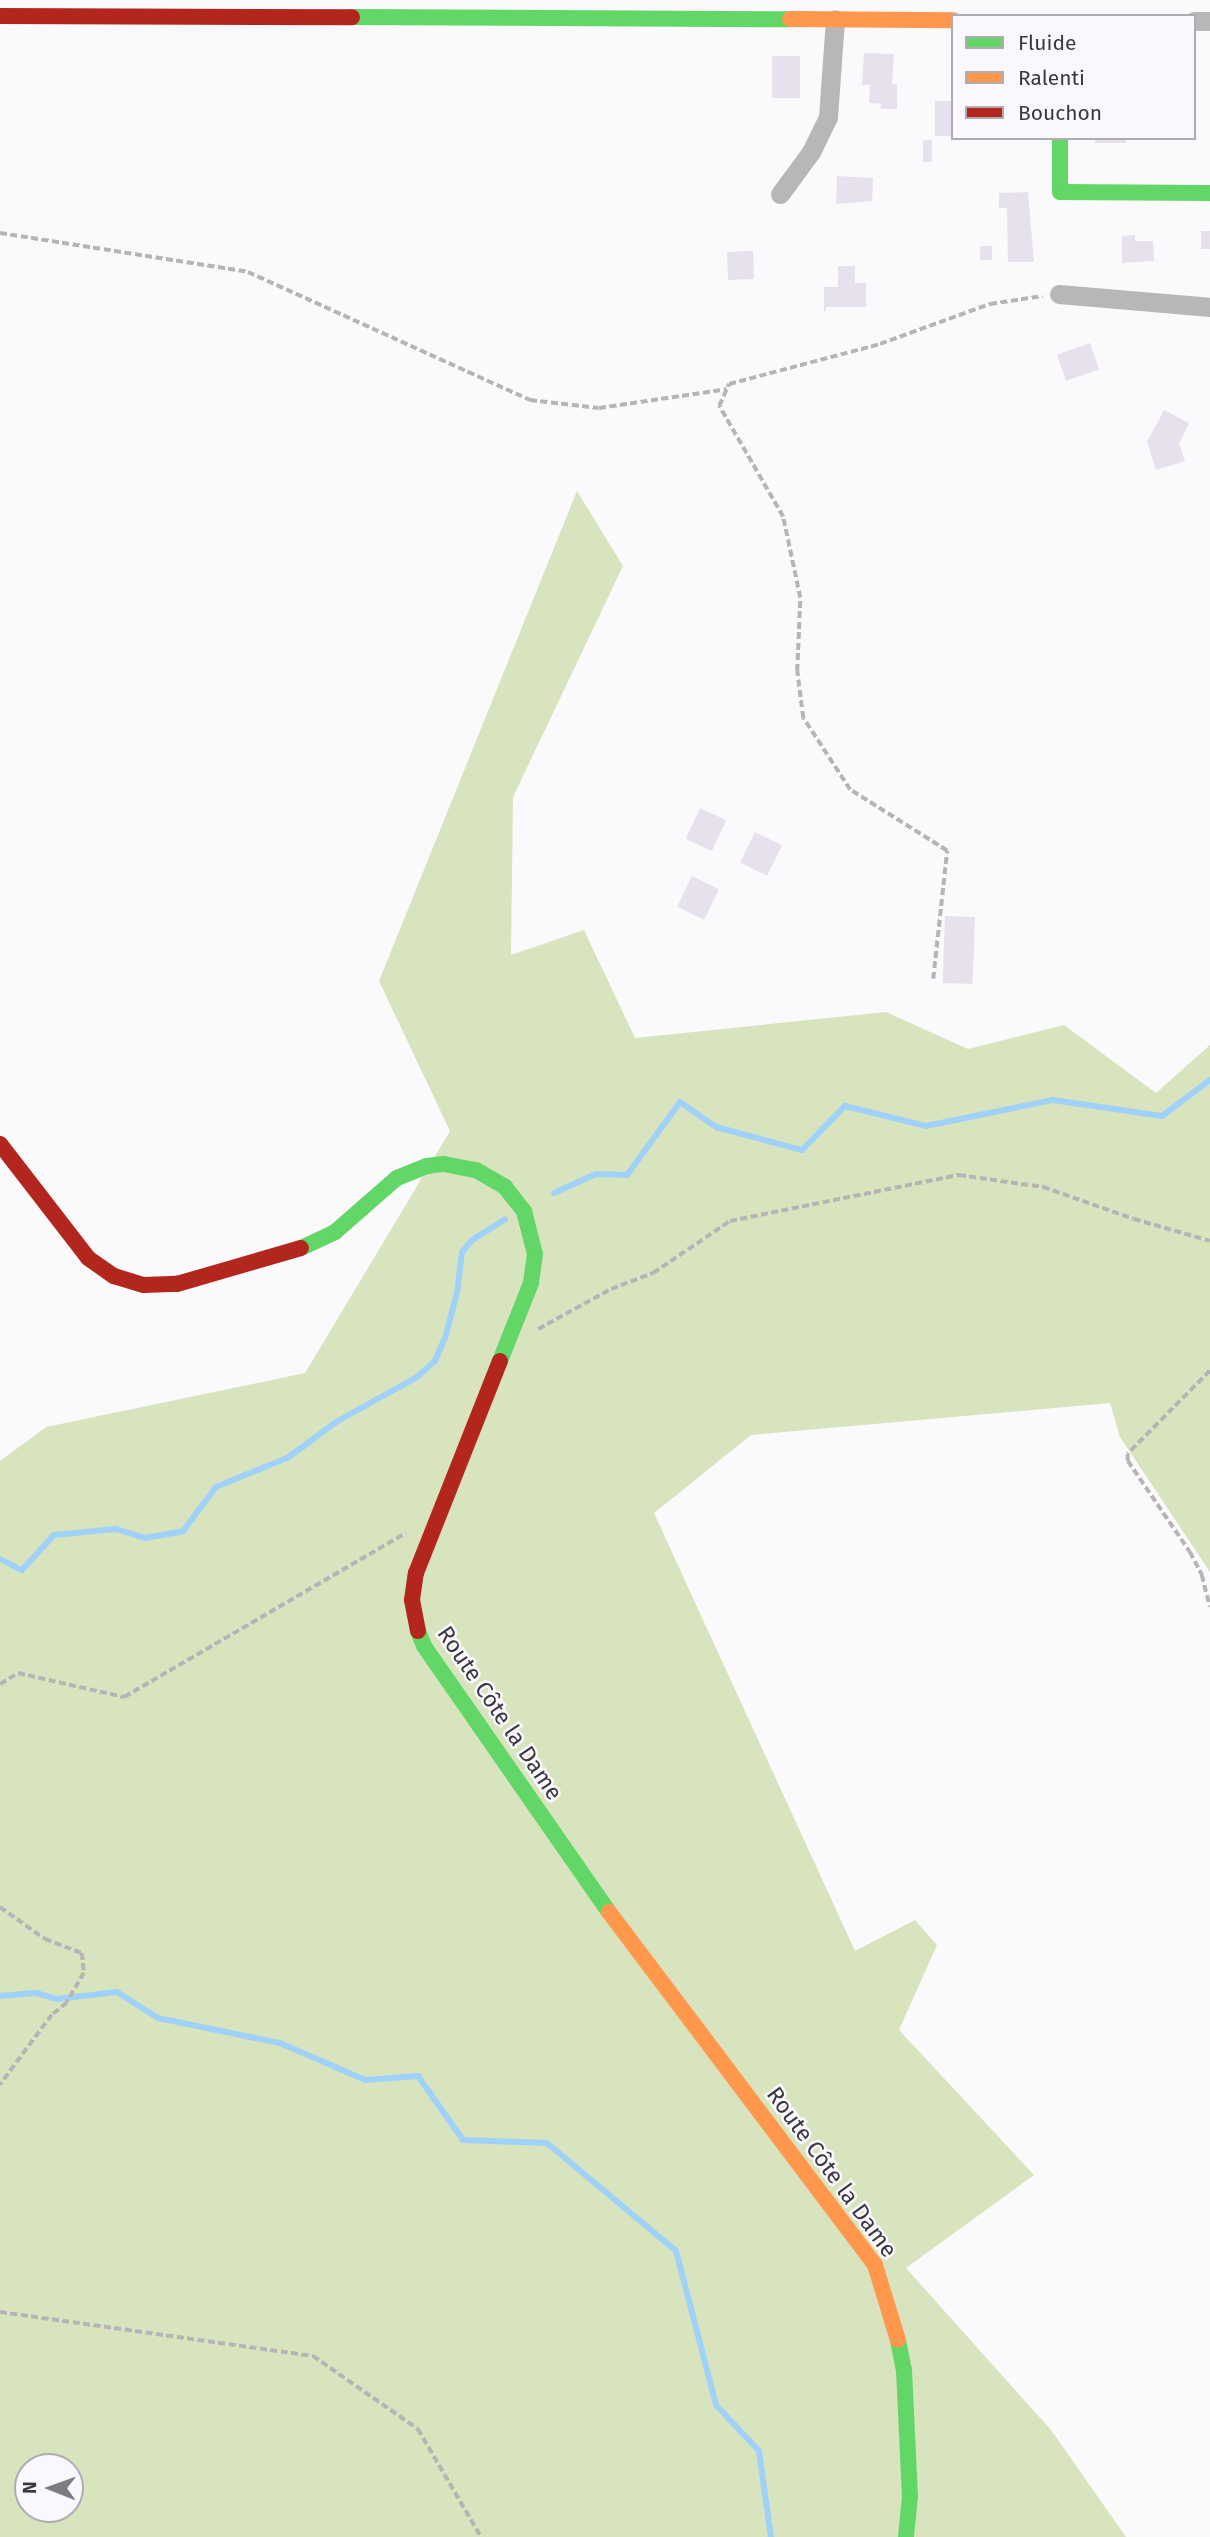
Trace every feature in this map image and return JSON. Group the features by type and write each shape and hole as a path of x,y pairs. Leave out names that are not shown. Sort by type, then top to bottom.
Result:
{"street":[{"path":"0,16 951,20"},
{"path":"780,194 811,152 828,117 835,19"},
{"path":"1060,140 1060,191 1210,193"},
{"path":"1059,294 1210,307"},
{"name":"Route Côte la Dame","path":"0,1144 88,1258 114,1276 144,1284 177,1284 310,1245 335,1232 397,1178 427,1166 460,1165 484,1173 505,1187 524,1211 535,1247 534,1269 413,1587 412,1612 424,1646 610,1913 875,2265 893,2316 904,2370 909,2496 906,2537"}],"path":[{"path":"0,233 248,272 530,400 599,408 727,389"},
{"path":"933,979 947,851 850,790 803,718 797,671 800,598 783,517 719,407 729,384 880,344 990,304 1059,294"},
{"path":"538,1329 611,1289 653,1273 730,1221 959,1175 1043,1187 1134,1219 1210,1241"},
{"path":"1210,1371 1128,1454 1128,1461 1190,1552 1202,1575 1210,1607"},
{"path":"0,1684 18,1673 124,1697 441,1512"},
{"path":"0,1907 45,1939 82,1953 84,1973 67,2003 52,2015 0,2085"},
{"path":"0,2312 313,2356 418,2429 481,2537"}],"green space":[{"path":"577,491 623,566 513,797 511,955 584,930 635,1038 886,1012 968,1049 1064,1025 1156,1093 1210,1045 1210,1572 1120,1437 1110,1403 751,1435 654,1513 855,1951 915,1920 937,1945 899,2030 1034,2175 906,2268 1051,2430 1126,2537 0,2537 0,1461 46,1427 305,1373 450,1131 379,981"}],"building":[{"path":"864,53 894,54 892,84 897,84 897,109 880,109 881,104 869,103 870,85 862,85"},
{"path":"772,56 800,56 800,98 772,98"},
{"path":"935,101 951,101 951,136 935,136"},
{"path":"923,140 932,140 932,162 923,162"},
{"path":"1095,140 1126,140 1126,143 1095,143"},
{"path":"837,176 873,178 872,201 836,204"},
{"path":"1028,192 1034,262 1008,262 1007,208 999,208 999,193"},
{"path":"1201,231 1210,231 1210,249 1201,249"},
{"path":"1135,235 1135,241 1153,241 1154,261 1122,263 1122,236"},
{"path":"980,246 992,246 992,260 980,260"},
{"path":"753,251 754,279 728,280 727,252"},
{"path":"838,266 855,266 855,283 866,283 866,307 827,307 824,313 824,287 838,287"},
{"path":"1090,343 1099,369 1066,381 1057,354"},
{"path":"1164,410 1189,423 1179,444 1185,461 1156,470 1147,442"},
{"path":"700,808 726,820 712,851 686,839"},
{"path":"755,832 782,845 767,876 740,863"},
{"path":"692,876 719,889 704,920 677,907"},
{"path":"945,916 975,917 973,984 943,983"}],"waterway":[{"path":"554,1193 596,1174 627,1175 680,1102 716,1127 802,1150 845,1106 926,1126 1053,1100 1162,1116 1210,1080"},
{"path":"0,1559 22,1570 54,1535 116,1529 145,1538 183,1531 216,1487 289,1457 336,1422 417,1377 435,1361 445,1338 457,1293 462,1252 472,1240 505,1219"},
{"path":"0,1996 36,1993 57,1999 117,1992 158,2018 280,2043 365,2080 418,2076 463,2140 547,2143 676,2251 716,2405 759,2451 771,2537"}],"traffic: fast":[{"path":"352,17 790,19"},
{"path":"1060,140 1060,192 1210,193"},
{"path":"301,1248 335,1232 397,1178 427,1166 444,1164 476,1170 505,1187 524,1211 535,1254 531,1283 500,1361"},
{"path":"418,1631 424,1646 609,1912"},
{"path":"898,2340 904,2370 910,2496 906,2537"}],"traffic: slow":[{"path":"790,19 951,20"},
{"path":"609,1912 875,2265 898,2340"}],"traffic: jam":[{"path":"0,16 352,17"},
{"path":"0,1144 88,1258 114,1276 144,1285 177,1284 301,1248"},
{"path":"418,1631 412,1600 416,1573 500,1361"}]}
